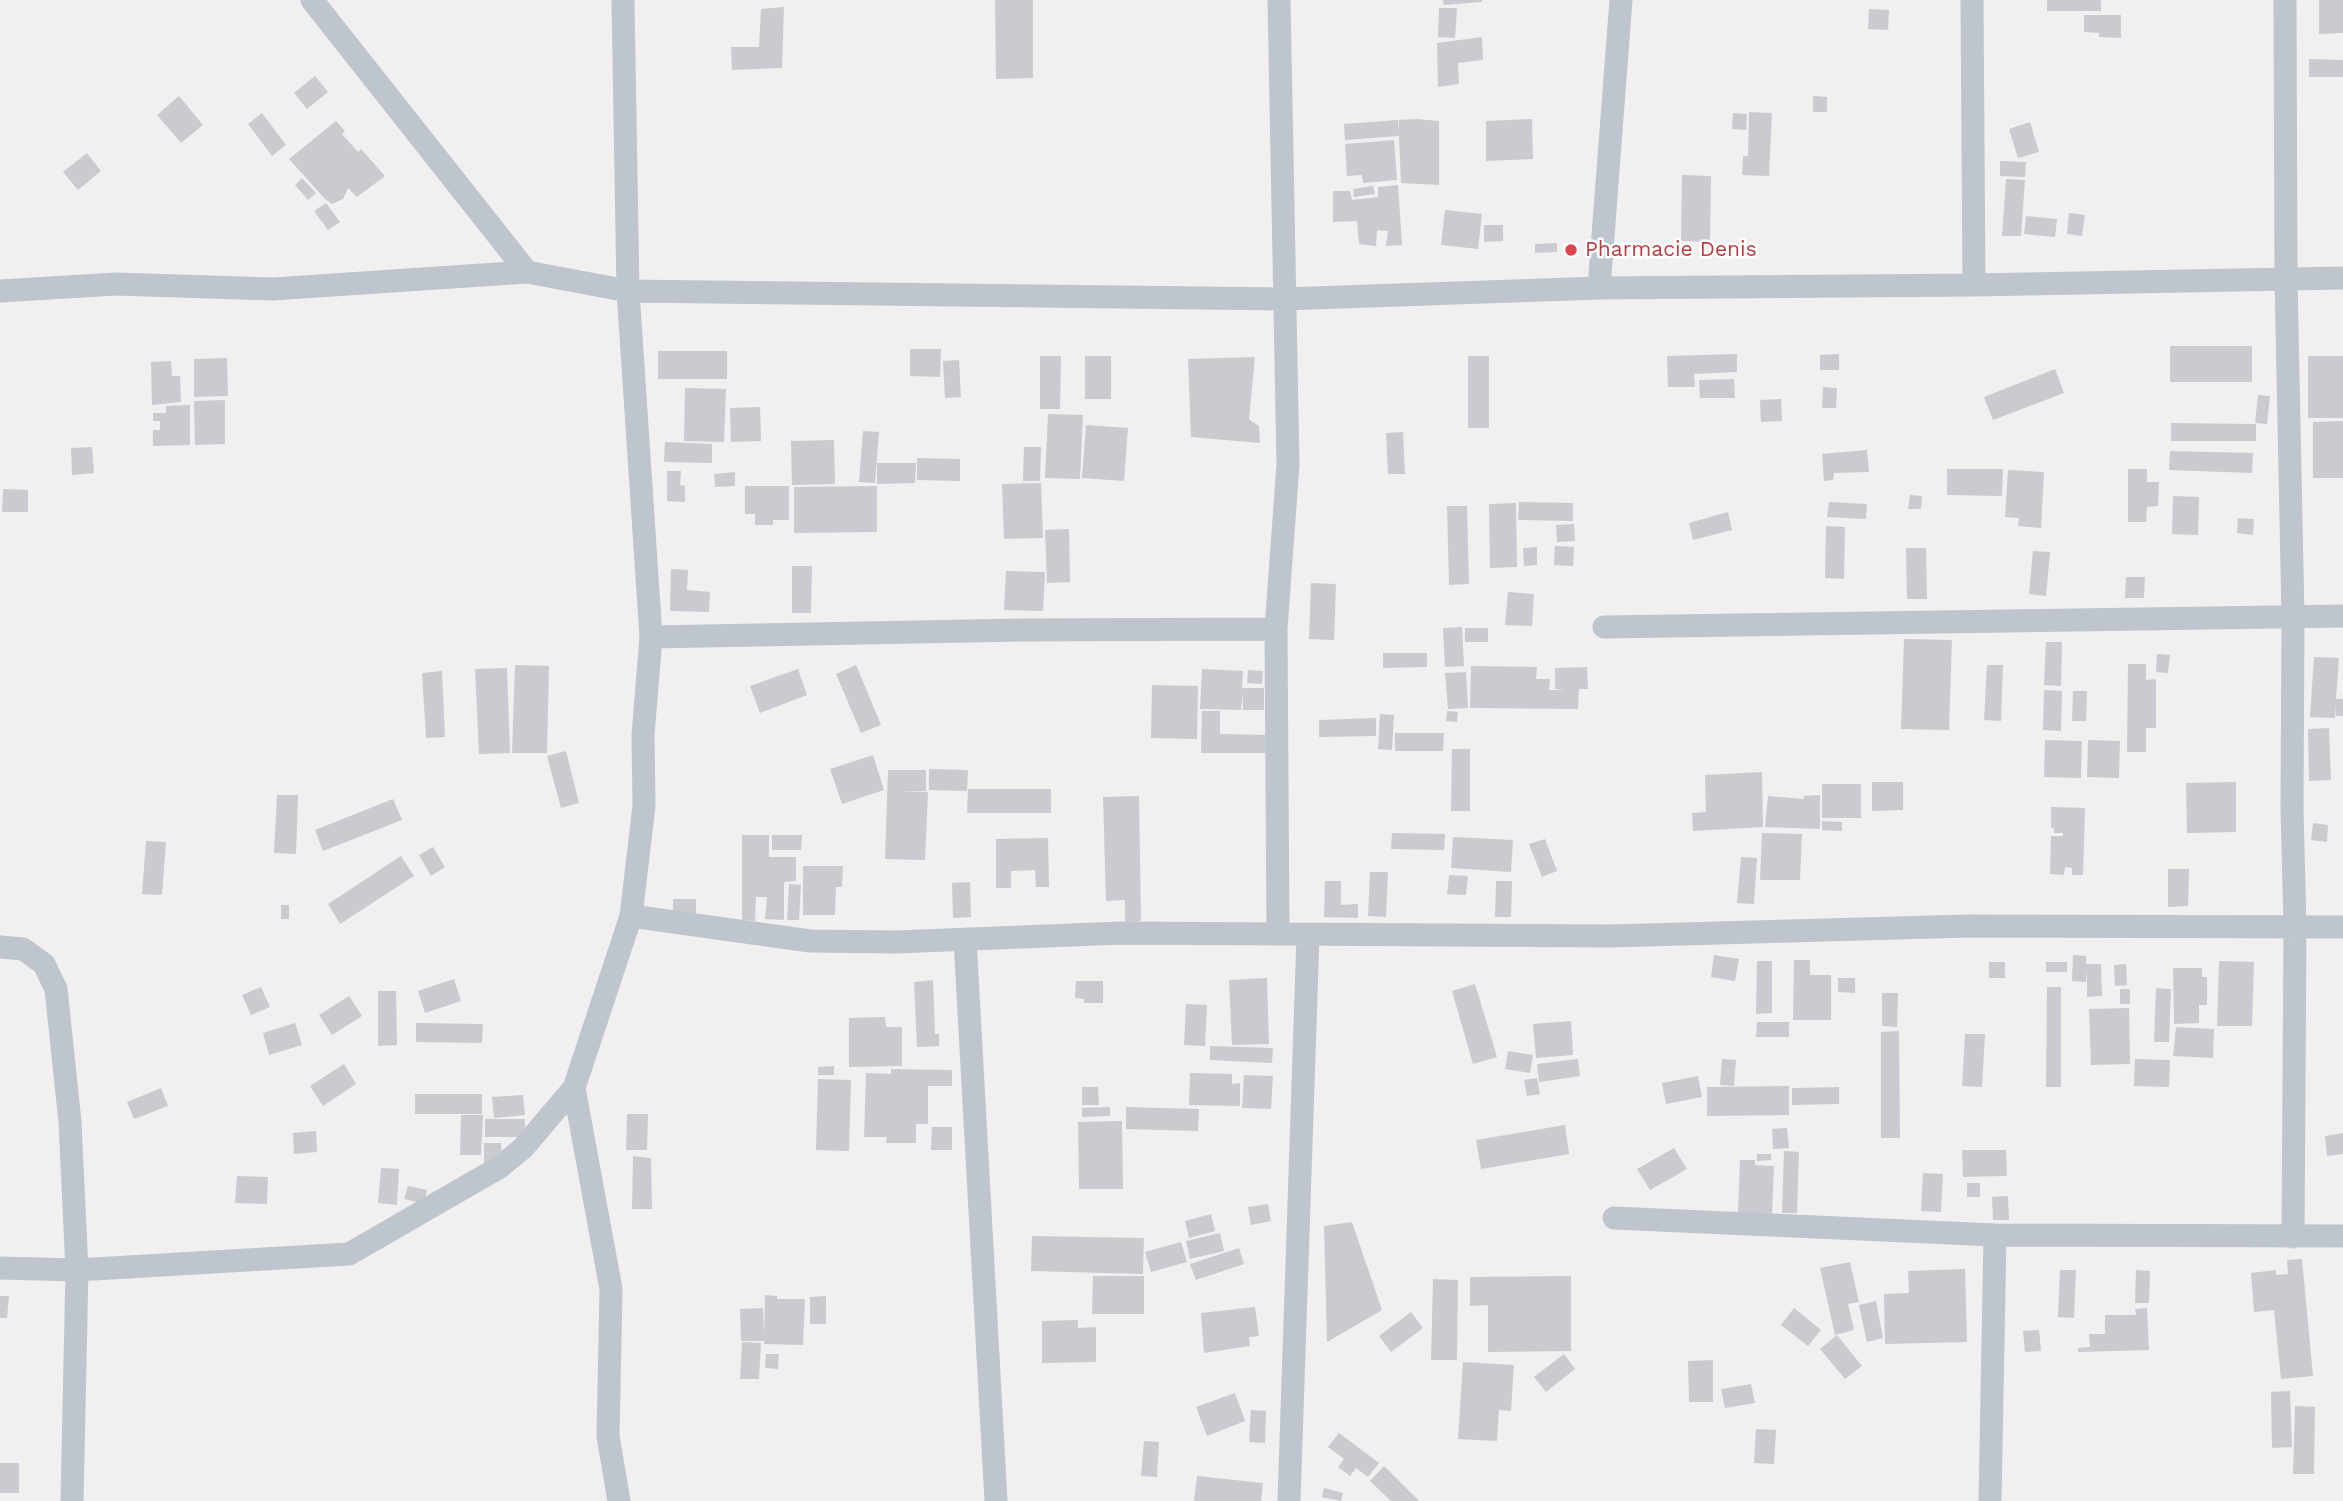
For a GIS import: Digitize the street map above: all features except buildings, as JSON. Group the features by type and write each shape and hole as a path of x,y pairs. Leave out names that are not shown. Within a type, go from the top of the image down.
{"street":[{"path":"312,0 527,272"},
{"path":"0,1268 76,1270 349,1254 500,1167 523,1148 574,1088 631,916 644,806 643,735 652,637 628,290 623,0"},
{"path":"1278,933 1276,629 1288,464 1279,0"},
{"path":"1599,288 1621,0"},
{"path":"1972,0 1973,285"},
{"path":"2285,0 2286,278 2293,617 2293,1237"},
{"path":"0,291 116,284 274,289 527,272 628,290 1284,299 1599,288 2343,278"},
{"path":"1604,627 2343,616"},
{"path":"652,637 1009,630 1276,629"},
{"path":"631,916 810,941 896,942 1122,933 1610,936 1969,926 2343,927"},
{"path":"1289,1501 1308,936"},
{"path":"965,939 996,1501"},
{"path":"0,947 23,949 44,964 56,989 70,1122 76,1270 72,1501"},
{"path":"574,1088 611,1289 608,1436 619,1501"},
{"path":"1614,1218 1995,1235 2343,1236"},
{"path":"1990,1501 1995,1235"}],"place":[{"name":"Pharmacie Denis","path":"1571,250"}]}
